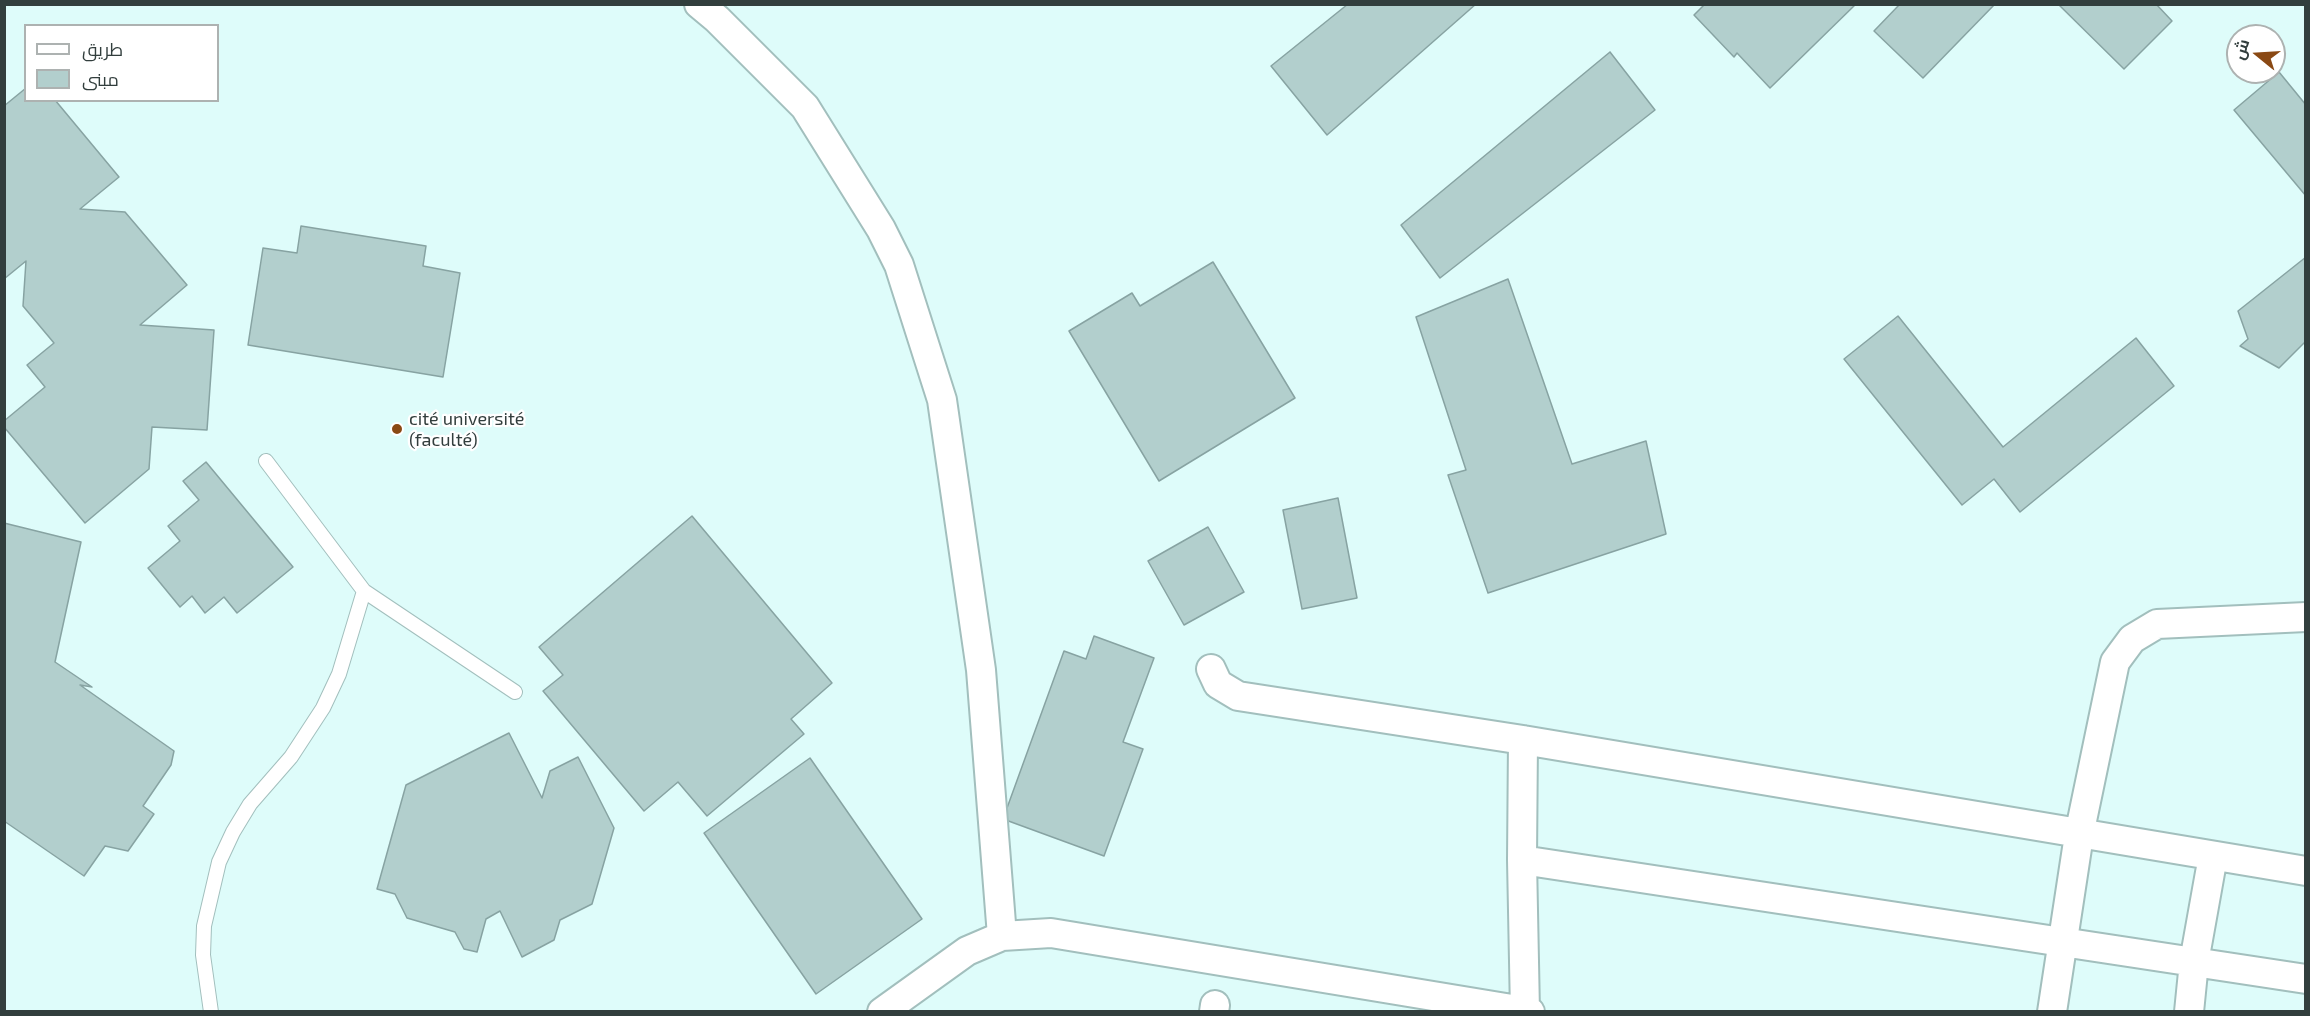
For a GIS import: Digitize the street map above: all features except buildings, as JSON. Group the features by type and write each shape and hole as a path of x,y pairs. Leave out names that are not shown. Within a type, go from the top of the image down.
{"street":[{"path":"699,4 805,107 881,229 899,264 942,400 981,670 1002,936"},
{"path":"2052,1011 2079,835 2115,662 2132,639 2157,624 2306,617"},
{"path":"1211,669 1218,684 1238,696 1523,740 2079,835 2306,871"},
{"path":"884,1011 967,951 1002,936 1051,933 1527,1011 1521,860 1523,740"},
{"path":"2189,1011 2194,962 2213,856"},
{"path":"1521,860 2306,980"}],"lane":[{"path":"266,461 364,591 515,692"},
{"path":"211,1011 203,955 204,926 219,862 250,804 291,757 323,708 339,674 364,591"}],"place":[{"name":"cité université (faculté)","path":"397,429"}]}
